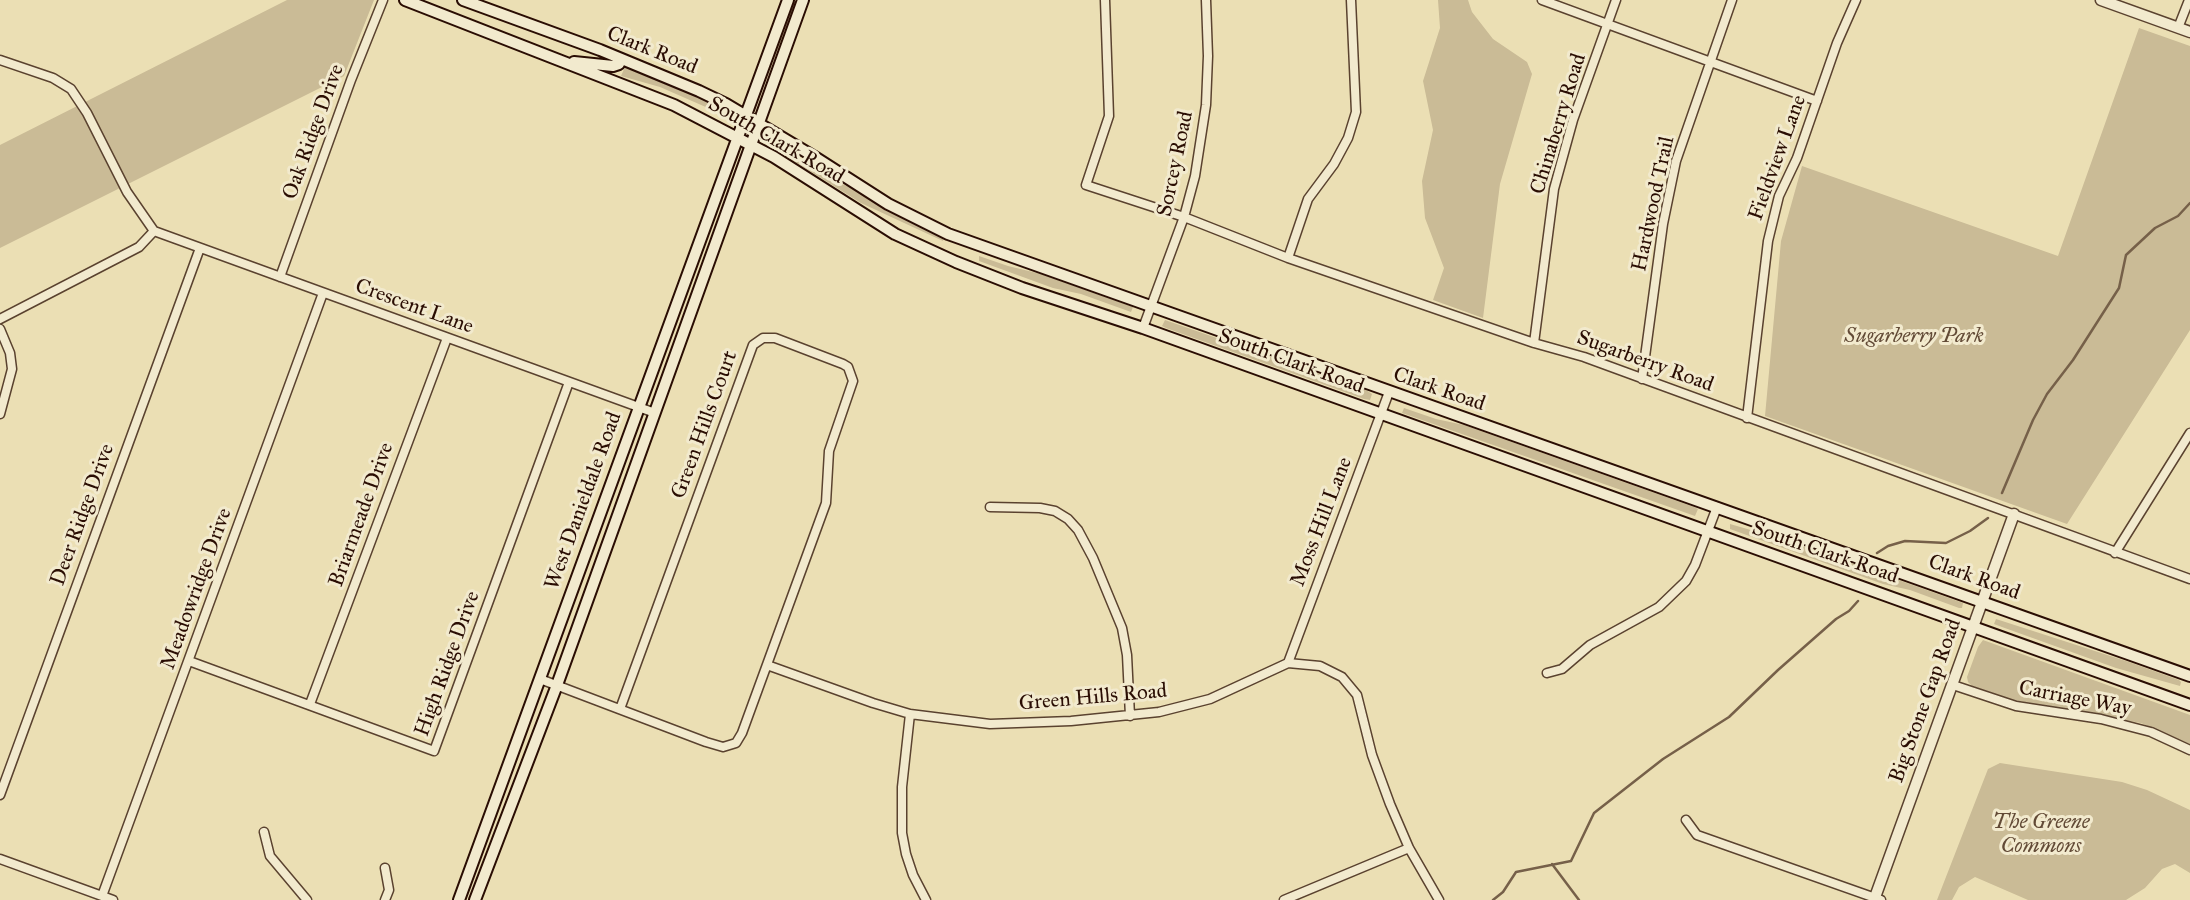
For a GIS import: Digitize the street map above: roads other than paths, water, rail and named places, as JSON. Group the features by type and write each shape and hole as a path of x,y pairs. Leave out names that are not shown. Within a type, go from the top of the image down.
{"main road":[{"name":"South Clark Road","path":"405,0 674,105 738,136 883,227 956,262 1022,288 1143,328 1707,533 2190,704"},
{"name":"Clark Road","path":"463,0 621,58 699,91 746,116 888,204 965,241 2190,676"},
{"name":"West Danieldale Road","path":"459,900 788,0"},
{"name":"West Danieldale Road","path":"475,900 557,685 803,0"},
{"path":"521,44 528,24"},
{"path":"568,62 613,66 619,64 621,58"},
{"path":"956,262 965,241"},
{"path":"689,269 704,273"},
{"path":"659,351 675,356"},
{"path":"508,767 523,773"},
{"path":"472,864 487,869"}],"street":[{"name":"Oak Ridge Drive","path":"280,277 351,80 383,0"},
{"name":"Sugarberry Road","path":"1105,0 1108,116 1086,185 1184,217 1288,258 1534,343 1584,357 2190,579"},
{"name":"Sorcey Road","path":"1143,328 1184,217 1195,176 1206,106 1206,0"},
{"path":"1288,258 1308,199 1334,164 1348,138 1356,112 1350,0"},
{"path":"1542,0 1817,101"},
{"name":"Chinaberry Road","path":"1534,343 1554,189 1573,120 1616,0"},
{"name":"Hardwood Trail","path":"1642,379 1663,224 1676,161 1732,0"},
{"name":"Fieldview Lane","path":"1747,418 1768,241 1779,196 1797,158 1837,43 1856,0"},
{"path":"2101,0 2190,32"},
{"path":"2178,28 2189,0"},
{"path":"0,61 53,78 72,89 127,192 158,233 139,247 0,319"},
{"name":"Crescent Lane","path":"158,233 655,414"},
{"name":"Deer Ridge Drive","path":"0,795 200,248"},
{"name":"Meadowridge Drive","path":"102,896 323,293"},
{"path":"0,329 10,353 12,369 0,414"},
{"name":"Green Hills Court","path":"540,679 557,685 620,709 723,747 736,743 822,515 828,493 829,451 853,381 848,367 768,337 757,341 751,350 620,709"},
{"name":"Briarmeade Drive","path":"310,704 447,338"},
{"name":"High Ridge Drive","path":"189,661 434,751 569,382"},
{"name":"Moss Hill Lane","path":"1288,663 1389,392"},
{"path":"2115,553 2190,433"},
{"path":"990,507 1055,511 1077,528 1094,558 1122,628 1127,655 1130,716"},
{"path":"1547,673 1562,669 1590,645 1659,607 1686,581 1695,565 1717,507"},
{"name":"Big Stone Gap Road","path":"1877,899 2014,514"},
{"path":"1288,663 1332,670 1350,685 1357,695 1377,770 1409,848 1438,900"},
{"name":"Green Hills Road","path":"767,665 873,703 910,713 990,724 1130,716 1194,705 1288,663"},
{"name":"Carriage Way","path":"1953,685 2016,706 2124,724 2151,732 2190,750"},
{"path":"910,713 902,787 902,833 913,875 926,900"},
{"path":"1686,820 1697,835 1877,899"},
{"path":"264,832 270,856 307,900"},
{"path":"1283,900 1409,848"},
{"path":"0,859 113,900"},
{"path":"385,868 388,890 385,900"}],"waterway":[{"path":"2002,493 2047,394 2073,360 2119,288 2126,255 2155,228 2178,216 2190,203"},
{"path":"1877,553 1888,546 1905,541 1946,543 1988,518"},
{"path":"1493,900 1503,892 1516,872 1571,861 1594,813 1663,759 1729,717 1778,670 1858,601"},
{"path":"1552,864 1579,900"}],"park label":[{"name":"Sugarberry Park","path":"1914,337"},
{"name":"The Greene Commons","path":"2041,835"}]}
